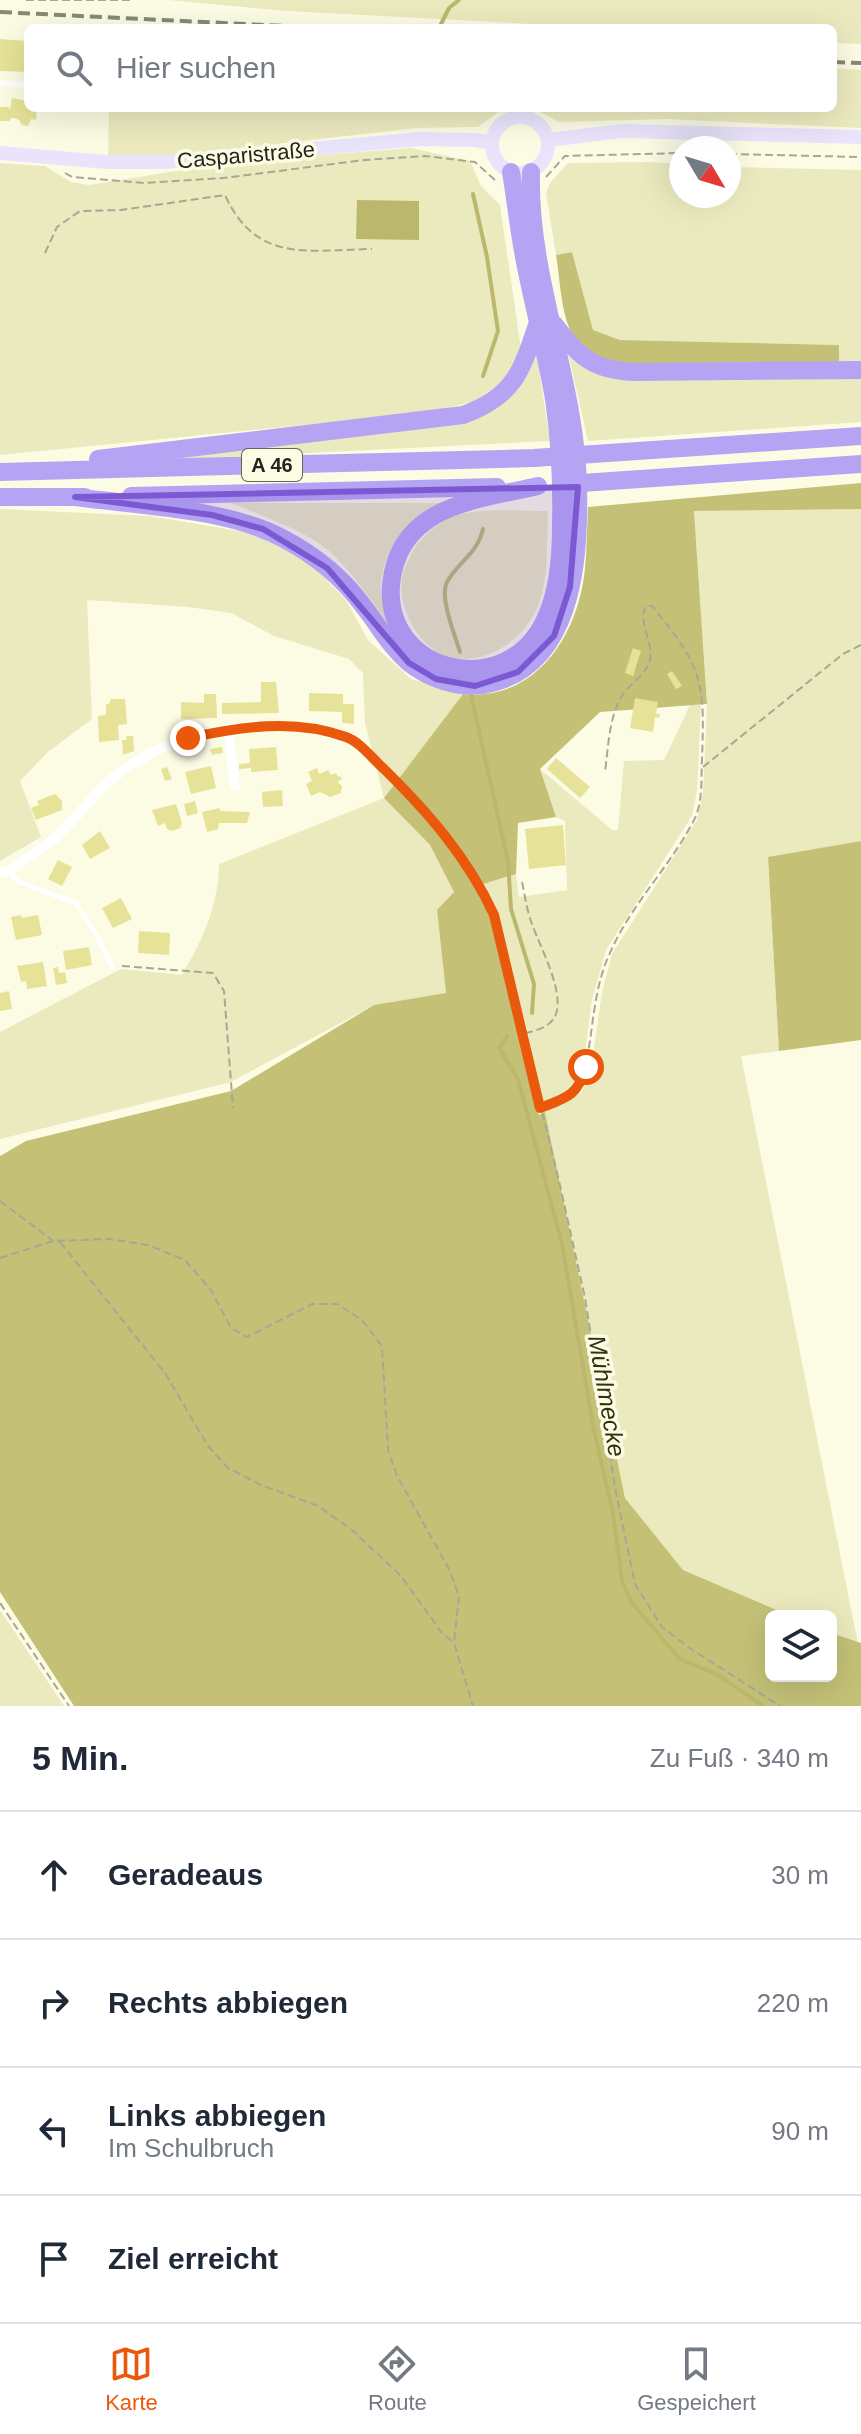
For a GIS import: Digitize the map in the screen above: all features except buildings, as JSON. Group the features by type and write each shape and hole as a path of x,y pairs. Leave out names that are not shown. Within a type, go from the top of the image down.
{"highway":[{"path":"511,172 523,194"},
{"path":"75,497 212,515 263,529 299,548 327,568 365,607 392,646 422,673 463,685 490,684 533,662 554,636 563,618 574,554 578,487 570,408 524,258 523,194 531,172"},
{"path":"544,320 590,363 610,370 861,370"},
{"path":"5,472 463,415 492,402 516,379 544,320"},
{"path":"538,486 451,507 428,519 404,544 395,561 392,576 390,594 393,611 409,641 432,659 467,670 490,667 512,659 533,639 551,604 561,546 561,476 544,320"},
{"name":"A 46","path":"5,472 534,458 861,436"},
{"name":"A 46","path":"0,497 538,486 861,464"}],"main road":[{"path":"523,116 534,120 544,129 549,140 545,160 531,172 511,172 492,153 493,136 501,124 510,118 523,116"},
{"path":"549,140 621,131 861,137"},
{"name":"Casparistraße","path":"0,153 40,158 165,162 421,139 492,143"}],"street":[{"path":"4,872 55,838 110,780 140,761 188,738 228,729 276,725 323,730 350,738"},
{"path":"228,729 235,786"}],"lane":[{"path":"0,83 24,85"},
{"path":"4,872 19,882 76,903 112,966"}],"path":[{"path":"26,0 133,0"},
{"path":"40,158 72,177 144,183 223,178 365,160 425,156 475,162 488,171 506,194 523,194 538,193 544,180 565,156 669,153"},
{"path":"741,154 861,157"},
{"path":"45,253 57,227 80,211 121,210 225,195 243,223 274,246 289,251 372,249"},
{"path":"540,1108 567,1098 579,1087 586,1067 596,997 609,954 629,917 696,818 702,768 704,704 699,677 682,642 652,606 646,606 643,612 651,658 620,698 605,772"},
{"path":"702,768 843,654 861,645"},
{"path":"350,738 427,812 481,889 494,915 585,1298 616,1493 635,1584 662,1627 780,1706"},
{"path":"522,882 557,1004 556,1013 547,1026 524,1034"},
{"path":"112,966 213,973 224,991 233,1108"},
{"path":"0,1201 53,1241"},
{"path":"0,1258 59,1240 108,1239 148,1245 185,1260 211,1290 231,1328 247,1337 312,1304 337,1304 362,1320 382,1346 388,1450 397,1476 450,1571 459,1596 454,1643 473,1706"},
{"path":"59,1240 165,1373 208,1446 228,1468 261,1485 318,1506 352,1530 401,1576 442,1633 454,1643"},
{"path":"0,1603 69,1706"}],"highlighted area":[{"path":"578,487 570,587 554,636 518,672 475,686 436,679 409,663 327,568 263,529 212,515 75,497"}],"green space":[{"path":"168,0 861,0 861,44 837,43 837,24 532,24 287,11"},
{"path":"837,68 861,70 861,128 668,119 559,122 540,112 837,112"},
{"path":"109,112 499,112 478,127 417,128 161,157 108,157"},
{"path":"411,148 470,161 481,186 500,205 521,349 502,382 476,401 427,413 0,455 0,163 45,166 71,182 89,185 232,162"},
{"path":"568,163 669,163 669,208 741,208 741,167 861,170 861,363 839,363 838,345 620,340 593,330 572,252 556,255 546,193 550,183"},
{"path":"536,350 550,441 167,460 488,411"},
{"path":"568,352 585,369 610,378 861,378 861,422 588,441"},
{"path":"232,503 440,503 409,525 388,555 381,585 388,624 353,576 328,550 295,530"},
{"path":"0,509 150,516 251,533 308,561 346,600 368,640 411,679 463,694 384,798 365,723 363,673 349,659 274,636 231,613 87,600 92,719 48,752 20,781 41,837 0,861"},
{"path":"861,509 861,841 768,858 779,1051 741,1056 858,1644 837,1635 837,1610 777,1610 683,1570 625,1498 545,1112 581,1093 590,1075 602,992 612,954 697,820 703,792 707,704 694,511"},
{"path":"548,511 544,585 537,608 524,629 493,653 480,657 454,658 431,648 414,628 401,590 404,569 425,535 454,516 472,512"},
{"path":"690,705 701,705 697,791 692,816 606,950 592,1000 579,1079 570,1090 542,1103 527,1029 492,901 481,885 516,874 519,897 567,890 565,821 556,817 540,769 612,830 618,830 624,761 664,760"},
{"path":"384,798 430,845 455,892 437,910 446,993 374,1005 231,1082 0,1139 0,1032 121,969 182,975 208,922 216,894 219,864"},
{"path":"0,1610 64,1706 0,1706"}],"shaded area":[{"path":"357,200 419,201 419,240 356,239"},
{"path":"572,252 593,330 620,340 839,345 839,363 621,365 601,359 586,351 568,325 556,255"},
{"path":"861,483 861,509 694,511 707,704 600,712 540,769 556,817 518,823 516,874 474,887 491,916 539,1115 545,1112 625,1498 683,1570 777,1610 765,1610 765,1682 837,1682 837,1635 861,1643 861,1706 74,1706 0,1592 0,1156 26,1141 231,1091 374,1005 446,993 437,910 454,892 430,845 384,798 463,694 489,694 512,687 532,675 549,659 574,617 581,593 588,507"},
{"path":"861,841 861,1040 779,1051 768,857"}],"waterway":[{"path":"441,24 449,8 459,0"},
{"name":"Mühlmecke","path":"473,194 487,257 498,331 483,376"},
{"name":"Mühlmecke","path":"460,652 445,589 452,575 477,545 483,529"},
{"name":"Mühlmecke","path":"471,695 508,861 511,909 534,984 532,1013"},
{"name":"Mühlmecke","path":"507,1036 499,1048 518,1079 562,1244 594,1431 613,1513 622,1581 631,1602 680,1659 718,1675 763,1706"}],"railway":[{"path":"0,12 244,24"},
{"path":"837,62 861,63"}],"route":[{"path":"188,738 240,727 276,725 323,730 357,743 427,812 487,899 494,915 540,1108 573,1093 579,1087 586,1067"}]}
